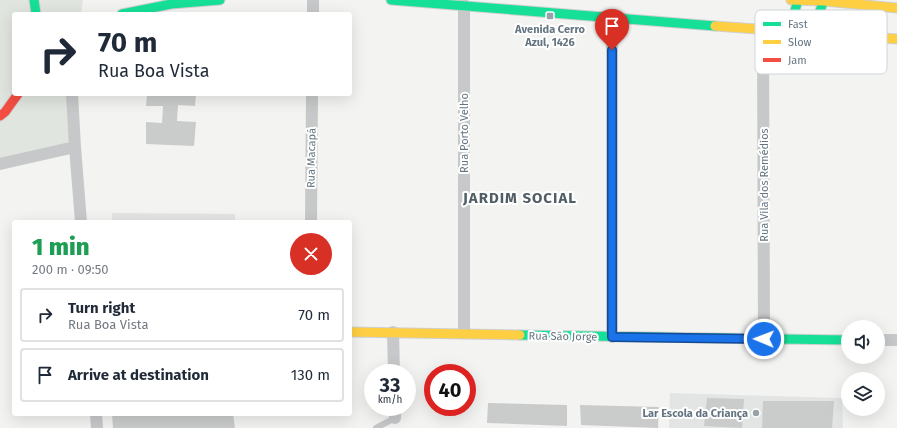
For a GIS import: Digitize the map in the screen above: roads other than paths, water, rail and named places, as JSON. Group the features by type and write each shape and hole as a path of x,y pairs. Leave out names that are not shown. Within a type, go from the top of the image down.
{"main road":[{"path":"34,0 36,12"},
{"path":"132,12 172,4 220,0"},
{"path":"391,0 755,29"},
{"path":"791,0 824,1 897,8"},
{"path":"795,10 798,0"},
{"path":"887,38 897,39"},
{"path":"0,116 10,106 17,96"},
{"name":"Rua São Jorge","path":"352,332 841,340"}],"street":[{"path":"313,0 313,12"},
{"path":"165,12 172,4"},
{"name":"Rua Porto Velho","path":"464,5 464,334"},
{"path":"612,18 612,337"},
{"name":"Rua Vila dos Remédios","path":"764,74 764,339"},
{"path":"72,96 74,147 80,220"},
{"name":"Rua Macapá","path":"311,220 312,96"},
{"path":"0,164 74,147"},
{"path":"393,332 394,364"},
{"path":"885,340 897,340"},
{"path":"96,416 97,428"}],"lane":[{"path":"376,428 390,416"}],"place":[{"name":"Avenida Cerro Azul, 1426","path":"550,16"},
{"name":"Lar Escola da Criança","path":"756,413"}],"district":[{"name":"JARDIM SOCIAL","path":"520,198"}]}
